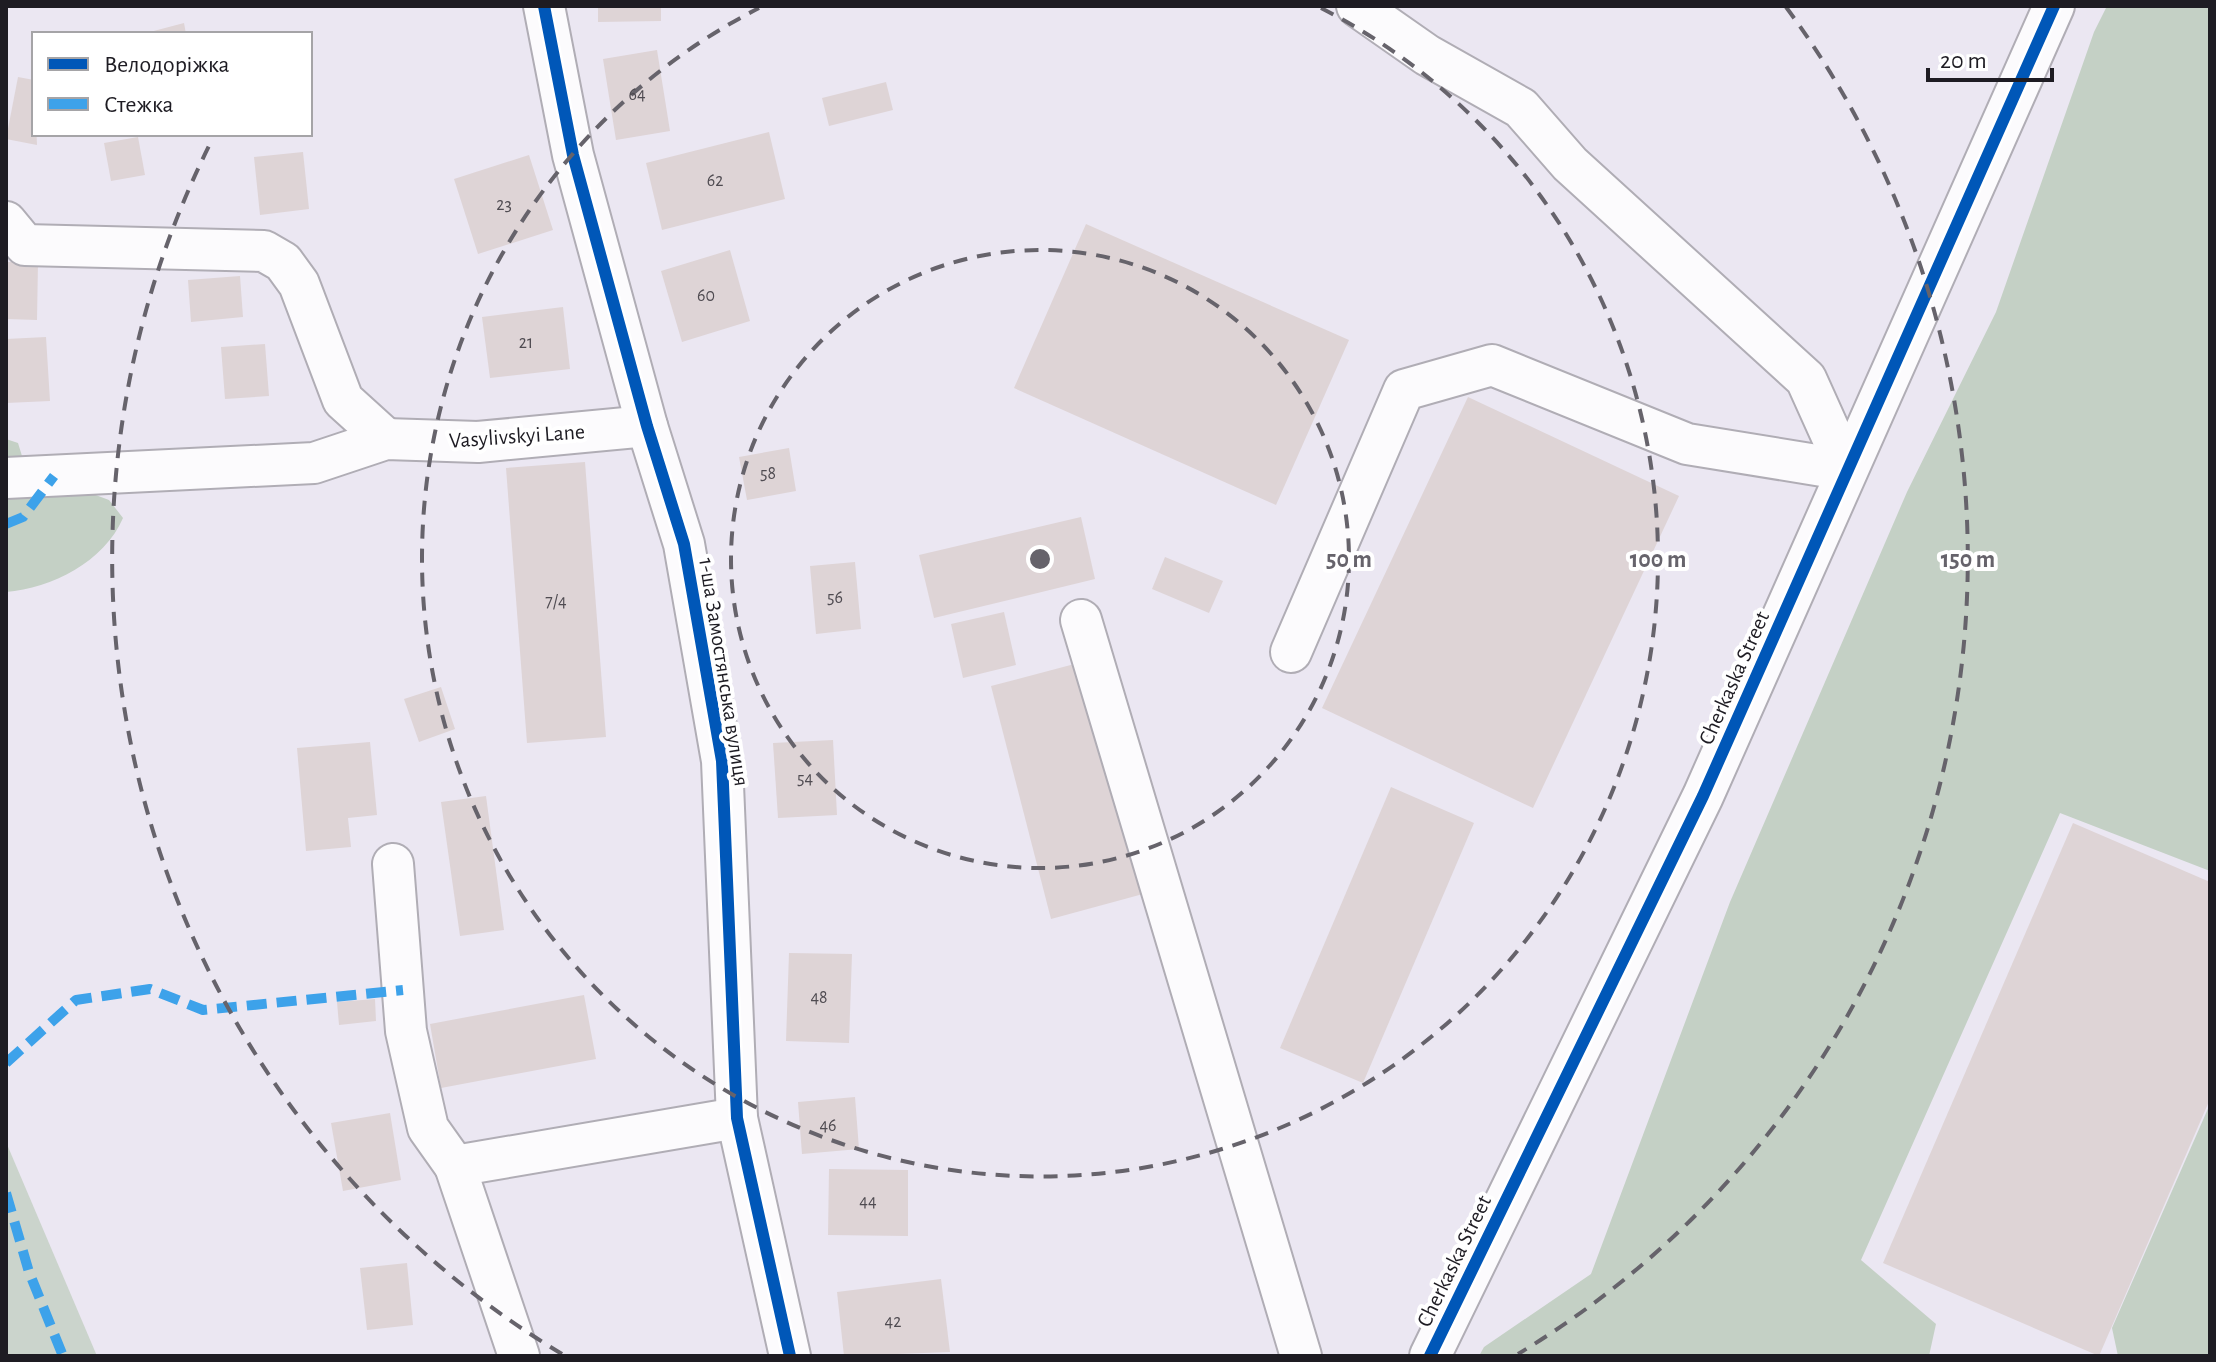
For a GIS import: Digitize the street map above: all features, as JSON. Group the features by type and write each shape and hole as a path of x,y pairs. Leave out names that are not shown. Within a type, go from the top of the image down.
{"street":[{"name":"1-ша Замостянська вулиця","path":"544,6 573,155 647,426 684,544 722,761 737,1118 790,1356"},
{"path":"1357,6 1427,55 1521,108 1570,164 1806,379 1847,470"},
{"name":"Cherkaska Street","path":"1430,1356 1703,796 2054,6"},
{"path":"6,222 25,245 264,251 283,262 299,284 343,400 386,439 314,463 6,478"},
{"path":"1291,652 1404,390 1492,365 1687,444 1847,470"},
{"name":"Vasylivskyi Lane","path":"386,439 478,442 647,426"},
{"path":"1081,620 1301,1356"},
{"path":"393,864 406,1031 428,1128 455,1166 519,1356"},
{"path":"455,1166 737,1118"}],"shaded area":[{"path":"2107,6 2210,6 2210,871 2060,813 1861,1260 1936,1324 1929,1356 1479,1356 1484,1347 1591,1274 1730,902 1907,492 1996,312 2094,32"},
{"path":"6,439 18,443 26,469 109,500 123,518 103,548 75,570 41,585 6,592"},
{"path":"2210,1104 2210,1356 2118,1356 2112,1328"},
{"path":"6,1142 97,1356 6,1356"}],"building":[{"path":"598,6 661,6 661,21 598,22"},
{"path":"184,23 186,32 150,32"},
{"path":"657,50 670,131 616,140 603,59"},
{"path":"18,77 32,80 32,136 37,136 37,145 6,139"},
{"path":"886,82 893,110 829,126 822,98"},
{"path":"769,132 785,199 662,230 646,163"},
{"path":"138,137 145,175 111,181 104,143"},
{"path":"303,152 309,209 260,215 254,157"},
{"path":"529,155 553,230 478,254 454,179"},
{"path":"1086,224 1349,340 1276,505 1014,388"},
{"path":"730,250 750,321 682,342 661,271"},
{"path":"6,262 38,262 37,320 6,319"},
{"path":"240,276 243,317 191,322 188,280"},
{"path":"563,307 570,369 490,378 482,317"},
{"path":"46,337 50,401 6,403 6,339"},
{"path":"265,344 269,396 225,399 221,347"},
{"path":"1468,397 1679,496 1533,808 1322,708"},
{"path":"789,448 796,491 747,500 739,457"},
{"path":"585,462 606,737 527,743 506,468"},
{"path":"1081,517 1095,579 934,618 919,555"},
{"path":"1165,557 1223,581 1209,613 1152,589"},
{"path":"855,562 861,629 816,634 810,566"},
{"path":"1004,612 1016,665 963,678 951,624"},
{"path":"1082,662 1143,894 1051,919 991,686"},
{"path":"441,687 455,729 419,742 404,699"},
{"path":"833,740 837,815 778,818 773,743"},
{"path":"370,742 377,815 348,818 351,847 306,851 297,748"},
{"path":"1391,787 1474,823 1363,1083 1280,1048"},
{"path":"486,796 504,930 460,936 441,802"},
{"path":"2073,823 2210,882 2210,1099 2099,1356 1883,1263"},
{"path":"789,953 852,954 849,1043 786,1041"},
{"path":"584,995 596,1059 441,1088 430,1024"},
{"path":"375,999 376,1021 339,1025 337,1002"},
{"path":"855,1097 859,1149 802,1154 798,1102"},
{"path":"390,1113 401,1180 343,1191 331,1123"},
{"path":"829,1169 908,1170 908,1236 828,1235"},
{"path":"407,1263 413,1325 367,1330 360,1268"},
{"path":"941,1279 950,1352 844,1356 837,1292"}],"marked path":[{"path":"6,524 23,517 54,476"},
{"path":"6,1063 76,1000 150,989 203,1010 403,990"},
{"path":"6,1193 29,1272 63,1356"}],"cycle path":[{"path":"544,6 573,155 647,426 684,544 722,761 737,1118 790,1356"},
{"path":"1430,1356 1703,796 2054,6"}]}
